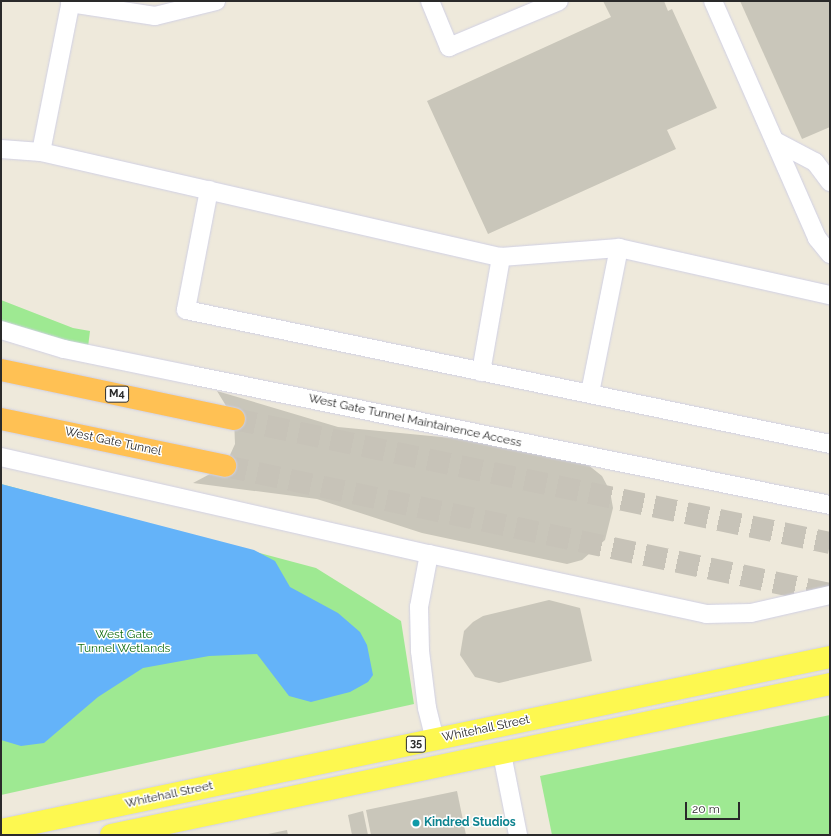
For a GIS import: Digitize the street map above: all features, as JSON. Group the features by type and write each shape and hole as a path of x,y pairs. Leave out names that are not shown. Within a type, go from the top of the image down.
{"highway":[{"name":"M4","path":"1,370 234,419"},
{"name":"West Gate Tunnel","path":"1,419 225,466"}],"main road":[{"name":"Whitehall Street","path":"1,830 830,657"},
{"name":"35","path":"122,833 830,684"},
{"path":"496,727 502,754"},
{"path":"122,833 126,804"}],"street":[{"path":"41,152 70,2 155,16 216,1"},
{"path":"430,1 449,47 559,1"},
{"path":"713,1 776,141 817,238 830,254"},
{"path":"776,141 815,162 830,182"},
{"path":"1,149 41,152 501,257 619,248 830,295"},
{"path":"209,190 186,310 830,444"},
{"path":"590,394 619,248"},
{"path":"481,372 501,257"},
{"name":"West Gate Tunnel Maintainence Access","path":"1,330 72,350 830,505"},
{"path":"1,457 429,554 706,614 751,613 830,595"},
{"path":"429,554 419,607 420,651 427,708 435,740"},
{"path":"502,754 518,835"}],"green space":[{"path":"1,300 73,328 90,331 88,347 1,324"},
{"name":"West Gate Tunnel Wetlands","path":"1,484 316,568 401,621 414,704 1,795"},
{"path":"830,715 830,835 552,835 540,776"}],"water":[{"name":"West Gate Tunnel Wetlands","path":"1,484 254,550 275,561 290,587 338,613 360,632 367,645 373,675 368,682 350,692 311,702 289,696 257,654 209,656 143,668 98,697 44,743 21,746 1,740"}],"building":[{"path":"603,1 664,1 668,11 672,9 717,108 667,130 676,149 488,234 427,101 611,17"},
{"path":"740,1 830,1 830,127 802,139"},
{"path":"217,391 338,427 462,439 587,464 602,476 610,491 613,508 605,540 582,560 567,564 422,533 317,499 193,483 225,466 235,444 234,419"},
{"path":"549,600 580,608 592,661 499,683 475,677 460,655 464,631 473,622 483,616"},
{"name":"Kindred Studios","path":"457,791 466,835 371,835 366,810"},
{"path":"363,811 368,835 352,835 348,815"},
{"path":"287,830 288,835 268,835 268,834"}],"tunnel":[{"path":"234,419 830,543"},
{"path":"225,466 830,594"}],"place":[{"name":"Kindred Studios","path":"416,823"}]}
